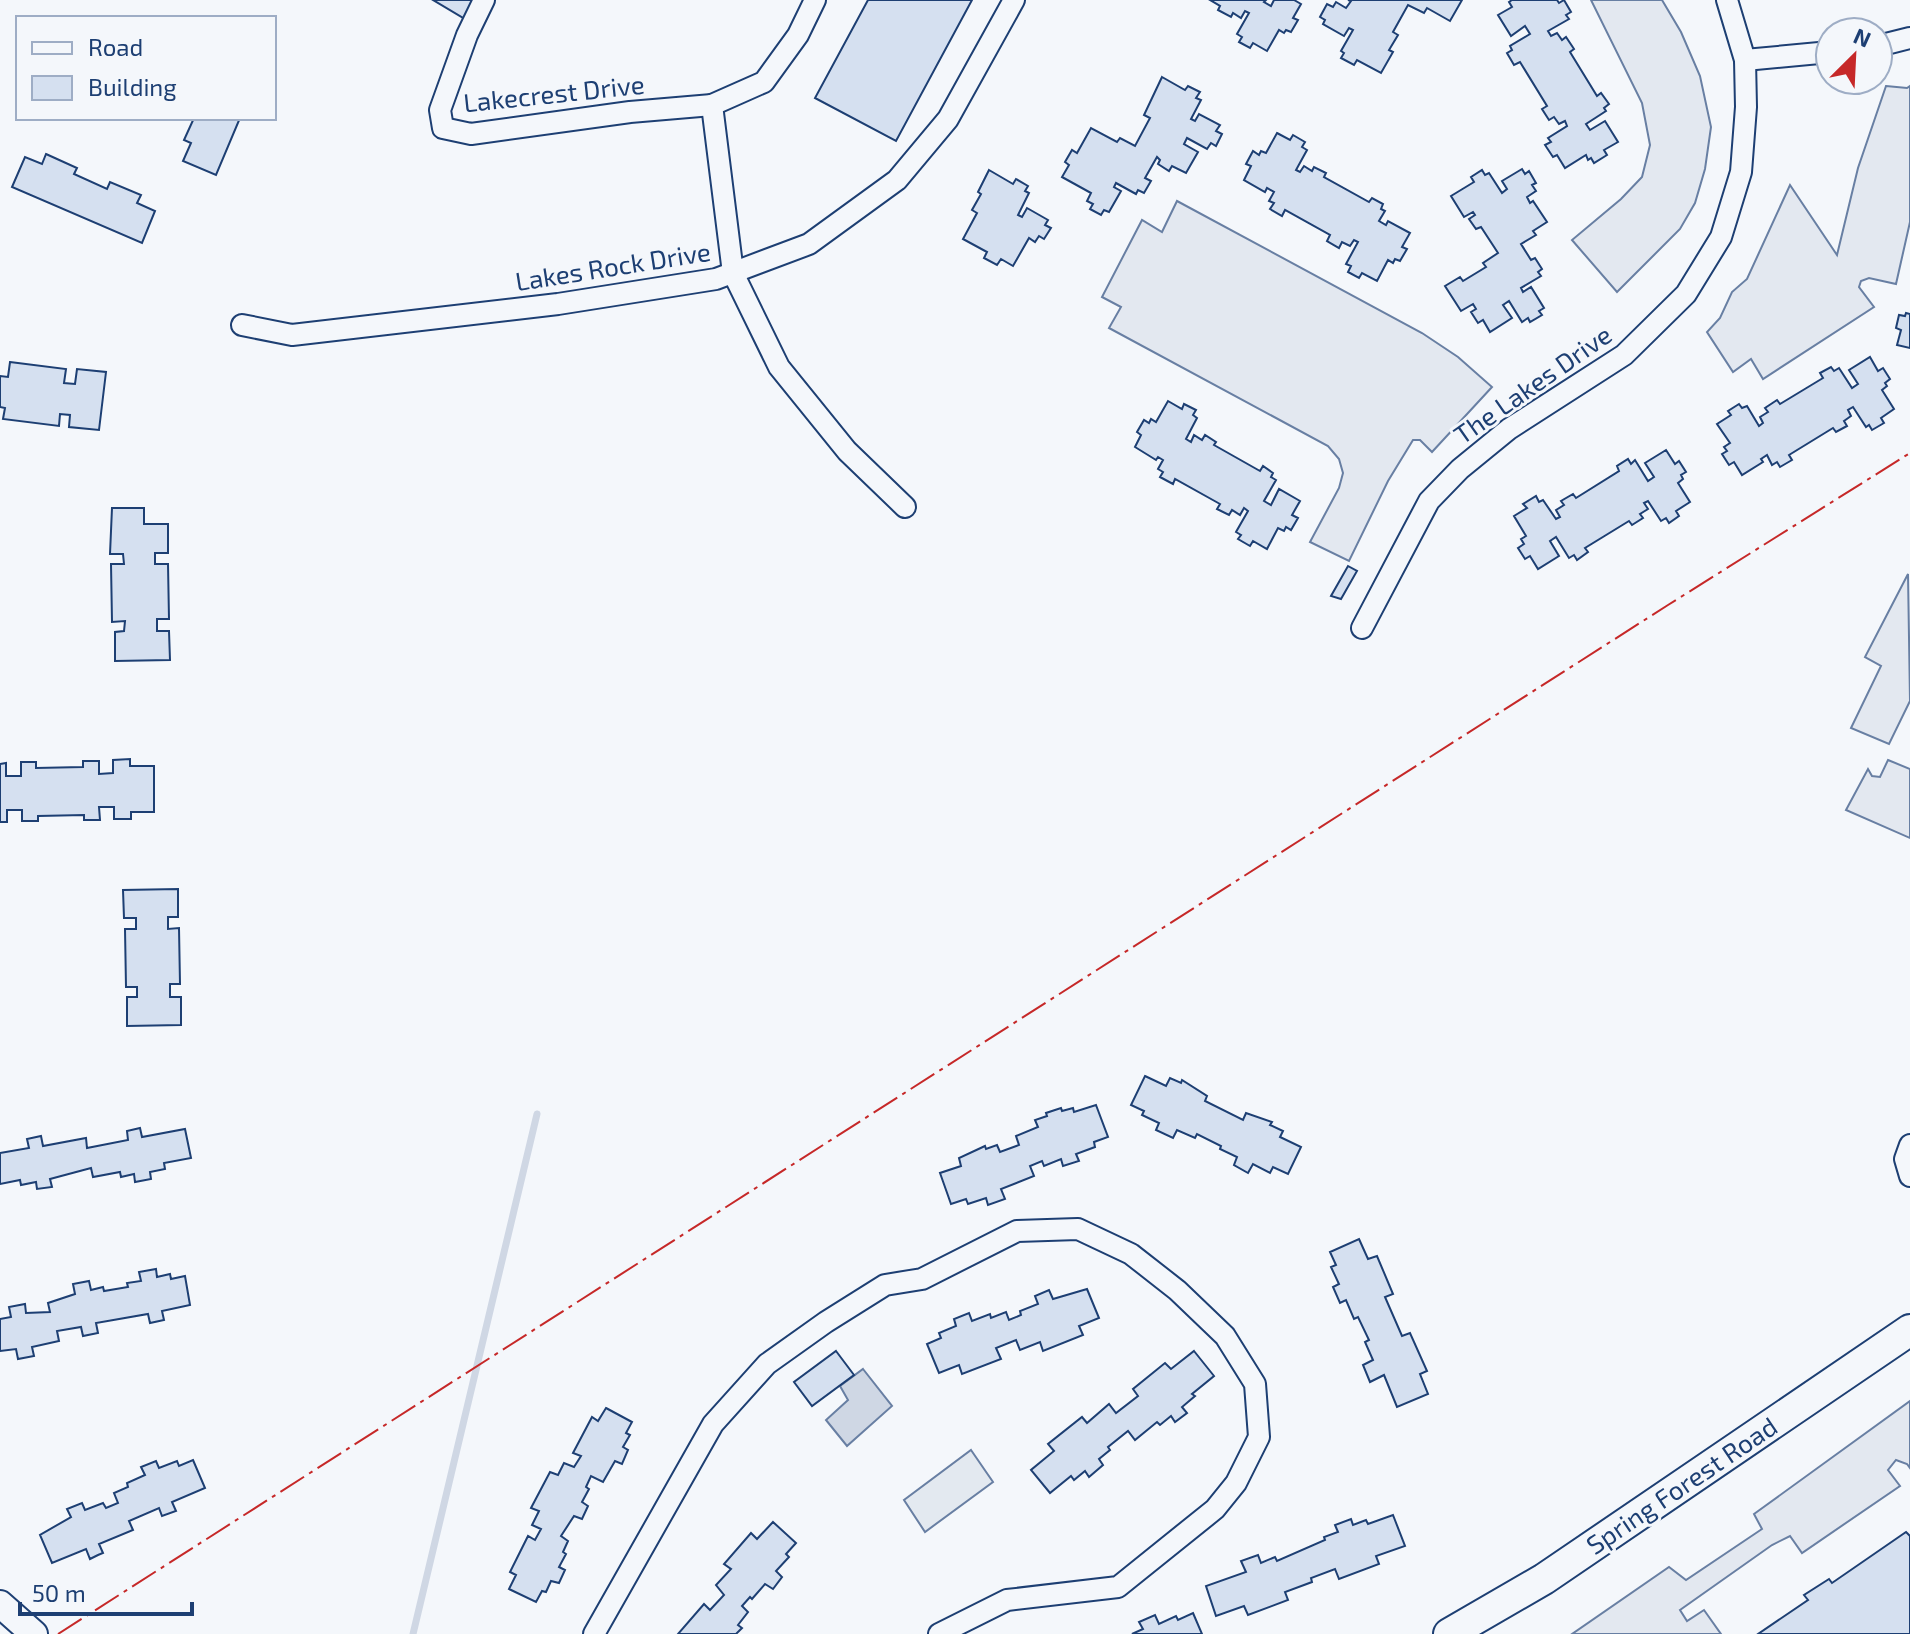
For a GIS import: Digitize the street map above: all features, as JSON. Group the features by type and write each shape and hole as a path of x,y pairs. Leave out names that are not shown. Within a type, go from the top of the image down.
{"main road":[{"name":"Spring Forest Road","path":"1449,1634 1544,1579 1910,1330"}],"street":[{"name":"Lakecrest Drive","path":"484,0 467,35 440,110 443,128 471,134 630,112 712,105 764,82 798,35 815,0"},
{"name":"Lakes Rock Drive","path":"242,325 292,335 558,304 716,279 809,244 897,180 948,119 1014,0"},
{"name":"The Lakes Drive","path":"1362,628 1429,501 1460,469 1509,429 1624,355 1686,294 1721,237 1741,172 1746,107 1745,60 1727,0"},
{"path":"1745,60 1814,54"},
{"path":"712,105 733,273 779,367 847,451 905,507"},
{"path":"1910,1145 1905,1159 1910,1176"},
{"path":"594,1634 713,1424 767,1364 885,1285 922,1279 1017,1231 1078,1229 1131,1254 1177,1290 1225,1336 1255,1384 1259,1437 1236,1483 1215,1509 1118,1587 1007,1600 939,1634"},
{"path":"0,1604 34,1634"}],"shaded area":[{"path":"1591,0 1662,0 1681,32 1700,76 1711,127 1705,169 1695,203 1680,229 1617,292 1572,240 1642,177 1650,145 1642,103"},
{"path":"1910,86 1910,222 1896,284 1869,278 1861,281 1859,287 1874,307 1763,379 1751,359 1733,372 1707,332 1720,318 1732,292 1747,279 1790,185 1837,255 1858,168 1883,96 1894,96 1894,87"},
{"path":"1177,201 1422,333 1458,357 1492,387 1432,452 1420,440 1413,440 1388,481 1349,561 1310,542 1339,488 1343,473 1339,459 1328,446 1109,328 1121,307 1102,297 1142,220 1162,232"},
{"path":"1908,574 1910,701 1889,744 1851,728 1881,666 1865,657"},
{"path":"1888,760 1910,769 1910,838 1846,810 1868,769 1872,776 1880,777"},
{"path":"863,1369 892,1406 847,1446 826,1420 848,1400 840,1386"},
{"path":"1910,1401 1910,1468 1896,1460 1888,1470 1900,1486 1802,1553 1790,1536 1772,1545 1680,1610 1687,1621 1704,1610 1721,1634 1572,1634 1669,1567 1686,1580 1762,1529 1754,1514"},
{"path":"971,1450 993,1482 925,1532 904,1500"}],"building":[{"path":"433,0 474,0 465,19"},
{"path":"868,0 972,0 896,141 815,98"},
{"path":"1210,0 1266,0 1264,2 1271,6 1274,0 1294,0 1301,4 1293,18 1298,20 1291,32 1279,30 1267,51 1253,43 1250,48 1239,42 1242,37 1237,34 1249,13 1245,11 1241,18 1233,13 1231,17 1218,10 1220,6"},
{"path":"1348,0 1462,0 1450,21 1427,8 1424,13 1408,5 1393,32 1398,35 1381,73 1357,60 1354,65 1341,58 1344,53 1341,51 1353,30 1349,28 1344,36 1323,24 1325,20 1320,17 1327,4 1333,7 1336,2 1346,8 1351,1"},
{"path":"1557,0 1559,3 1564,0 1571,12 1566,15 1569,19 1548,31 1551,36 1557,33 1562,40 1566,37 1574,49 1570,52 1597,96 1601,93 1609,104 1604,108 1606,111 1586,124 1590,130 1605,121 1618,142 1604,150 1607,155 1594,163 1586,155 1565,168 1557,155 1553,157 1545,145 1551,142 1548,138 1567,126 1565,121 1559,124 1554,117 1549,120 1542,109 1547,106 1520,62 1514,65 1507,53 1512,50 1510,46 1530,34 1525,26 1511,36 1498,15 1512,7 1509,2"},
{"path":"1162,77 1185,90 1188,86 1200,92 1196,98 1201,100 1191,119 1195,121 1199,114 1220,125 1216,131 1222,134 1216,146 1211,143 1207,149 1187,138 1184,144 1198,152 1186,173 1172,166 1169,171 1158,164 1160,160 1157,157 1145,178 1151,181 1144,193 1138,190 1136,194 1116,183 1114,187 1121,191 1109,212 1104,210 1101,215 1090,209 1093,204 1087,201 1091,193 1062,177 1069,165 1065,162 1072,150 1077,153 1091,128 1117,142 1120,138 1135,146 1150,118 1144,115"},
{"path":"193,120 239,120 216,175 183,161 191,143 184,140"},
{"path":"1277,133 1290,140 1293,135 1305,142 1302,147 1307,150 1296,170 1300,172 1304,166 1312,171 1314,167 1326,173 1324,177 1369,202 1372,198 1383,204 1381,209 1385,211 1379,221 1386,225 1388,221 1410,233 1402,247 1407,249 1400,261 1395,259 1393,263 1388,260 1377,281 1362,273 1359,278 1348,272 1351,266 1346,264 1358,242 1354,240 1350,246 1342,242 1339,248 1327,241 1330,235 1285,210 1282,216 1270,209 1274,203 1269,201 1274,192 1267,188 1265,192 1244,180 1251,166 1246,164 1253,151 1259,155 1261,151 1266,153"},
{"path":"46,154 77,168 74,174 107,189 110,182 141,195 137,203 155,211 142,243 12,187 25,157 42,164"},
{"path":"1522,169 1525,174 1529,171 1536,183 1532,185 1536,191 1527,197 1547,222 1533,231 1536,235 1521,244 1531,260 1535,258 1542,269 1538,272 1541,276 1521,288 1523,292 1531,287 1544,308 1539,311 1542,315 1530,322 1528,318 1522,322 1509,301 1503,305 1512,318 1490,332 1483,320 1478,323 1471,312 1476,309 1473,304 1461,311 1445,286 1460,277 1463,281 1486,267 1483,263 1498,253 1481,227 1476,229 1469,219 1475,215 1473,212 1464,217 1451,196 1474,182 1471,177 1482,170 1485,175 1489,173 1502,193 1507,189 1502,181"},
{"path":"989,170 1013,184 1016,179 1028,186 1025,191 1029,193 1018,215 1022,217 1027,208 1048,220 1045,225 1051,228 1044,239 1039,236 1035,242 1029,238 1013,266 1001,259 997,265 984,258 987,252 963,239 977,213 972,210"},
{"path":"1906,313 1910,314 1910,348 1897,345 1901,330 1896,328 1899,315 1905,316"},
{"path":"1870,357 1878,371 1883,368 1890,379 1882,390 1894,409 1881,418 1884,423 1872,430 1869,425 1866,427 1853,407 1848,410 1851,416 1844,421 1847,426 1836,432 1833,428 1789,455 1792,460 1780,467 1777,462 1772,465 1767,455 1761,459 1763,462 1742,475 1734,462 1729,465 1722,454 1727,451 1724,447 1730,443 1717,424 1731,415 1728,411 1739,404 1742,408 1747,406 1759,426 1763,423 1760,417 1768,412 1765,408 1777,400 1780,404 1823,378 1820,373 1831,367 1834,371 1839,368 1852,388 1858,384 1849,370"},
{"path":"10,362 66,369 64,383 75,384 77,369 106,372 99,430 69,427 70,415 60,414 59,426 3,419 5,408 0,407 0,376 8,377"},
{"path":"1168,401 1182,409 1184,404 1196,410 1193,415 1197,418 1186,439 1191,442 1194,435 1202,440 1205,435 1216,442 1214,445 1260,471 1263,466 1273,473 1271,477 1276,480 1264,501 1271,505 1279,489 1300,501 1292,515 1298,518 1291,530 1278,528 1267,549 1253,541 1250,546 1238,539 1241,535 1236,532 1248,511 1244,508 1240,515 1232,510 1229,515 1217,509 1220,504 1175,479 1173,484 1160,477 1163,472 1158,469 1163,460 1158,457 1156,460 1135,447 1141,435 1137,432 1144,420 1156,422"},
{"path":"1666,450 1675,464 1679,461 1686,472 1678,483 1690,502 1676,511 1679,516 1669,523 1666,518 1661,521 1648,501 1644,503 1648,509 1640,514 1643,518 1632,525 1629,521 1585,548 1588,552 1577,560 1574,555 1569,558 1556,537 1550,541 1559,556 1538,569 1530,556 1525,559 1518,548 1524,544 1521,539 1526,536 1514,516 1527,508 1523,504 1536,496 1539,502 1543,500 1556,519 1560,517 1556,510 1564,505 1561,501 1573,494 1576,498 1619,471 1617,466 1628,459 1631,464 1635,460 1648,481 1654,477 1645,463"},
{"path":"112,508 144,508 144,524 168,524 168,553 155,553 155,564 168,564 169,619 157,619 157,631 169,631 170,660 115,661 115,632 124,631 125,621 112,622 111,564 124,564 123,554 110,554"},
{"path":"1348,566 1357,571 1341,599 1331,596"},
{"path":"130,759 130,766 154,766 154,812 131,812 131,819 114,819 114,807 99,807 100,820 84,820 84,815 38,816 38,821 22,821 22,810 7,810 7,822 0,822 0,764 6,763 6,776 21,776 21,762 36,762 36,768 83,767 83,761 99,761 99,774 113,773 113,760"},
{"path":"178,889 178,917 168,917 168,929 179,928 180,984 170,984 170,997 181,997 181,1025 127,1026 127,997 137,997 137,987 126,987 125,929 136,929 136,918 124,918 123,890"},
{"path":"1145,1076 1166,1086 1170,1078 1181,1083 1182,1080 1207,1096 1205,1101 1243,1120 1246,1113 1272,1122 1270,1125 1283,1131 1280,1137 1301,1147 1288,1174 1273,1167 1270,1173 1253,1164 1248,1173 1234,1165 1237,1157 1197,1134 1195,1138 1177,1130 1173,1138 1156,1130 1159,1123 1142,1115 1144,1111 1131,1105"},
{"path":"1096,1105 1108,1137 1094,1142 1095,1147 1076,1154 1079,1161 1063,1166 1061,1159 1044,1166 1042,1161 1030,1166 1034,1176 1001,1189 1005,1199 988,1205 986,1198 968,1204 966,1199 951,1204 940,1173 961,1166 959,1158 985,1146 986,1149 997,1145 1000,1152 1019,1145 1016,1136 1038,1127 1035,1120 1047,1116 1046,1113 1061,1108 1062,1111 1073,1108 1074,1112"},
{"path":"140,1128 142,1137 185,1129 191,1158 164,1163 165,1169 150,1172 151,1179 135,1182 134,1174 121,1177 120,1172 93,1177 91,1168 50,1179 52,1187 37,1189 36,1182 21,1185 20,1180 0,1184 0,1153 29,1148 27,1139 41,1136 43,1146 86,1138 87,1148 128,1140 127,1131"},
{"path":"1359,1239 1368,1259 1377,1256 1393,1294 1385,1297 1402,1336 1410,1333 1427,1371 1420,1374 1428,1394 1397,1407 1384,1375 1370,1382 1363,1365 1373,1360 1365,1342 1369,1340 1358,1317 1354,1319 1346,1300 1340,1303 1333,1287 1339,1284 1331,1267 1336,1265 1330,1252"},
{"path":"156,1269 157,1277 170,1274 171,1279 185,1276 190,1305 162,1311 164,1320 150,1323 148,1314 96,1323 98,1333 83,1336 81,1327 57,1331 59,1341 32,1347 34,1356 18,1359 16,1349 0,1351 0,1319 11,1317 9,1307 25,1304 26,1313 50,1312 48,1303 75,1294 73,1284 89,1281 91,1290 103,1287 104,1291 128,1287 127,1283 141,1281 139,1272"},
{"path":"1087,1289 1099,1318 1079,1326 1083,1335 1043,1351 1040,1342 1020,1350 1016,1340 996,1348 1001,1359 962,1374 959,1365 939,1373 927,1344 941,1338 939,1333 956,1326 954,1319 969,1313 972,1321 1006,1312 1009,1320 1021,1315 1020,1311 1038,1304 1035,1296 1049,1290 1053,1299"},
{"path":"836,1351 854,1375 812,1406 794,1382"},
{"path":"1194,1351 1214,1376 1182,1407 1187,1413 1175,1422 1171,1416 1160,1425 1157,1422 1135,1440 1128,1431 1108,1447 1110,1450 1099,1459 1103,1465 1089,1477 1085,1471 1074,1480 1071,1476 1050,1493 1031,1470 1054,1451 1048,1444 1082,1417 1087,1423 1109,1404 1116,1413 1138,1396 1133,1389 1165,1363 1171,1369"},
{"path":"606,1408 632,1422 626,1433 630,1435 623,1447 628,1450 622,1464 615,1461 603,1482 591,1476 582,1502 588,1506 582,1519 574,1516 561,1536 568,1541 559,1567 565,1570 559,1583 551,1581 536,1602 509,1589 516,1575 510,1572 528,1536 535,1540 541,1529 532,1525 539,1511 531,1508 550,1472 558,1475 564,1463 574,1467 581,1456 573,1453 592,1417 598,1421"},
{"path":"193,1460 205,1488 172,1502 176,1511 162,1516 159,1508 129,1521 133,1530 99,1544 103,1553 90,1559 86,1549 52,1563 40,1535 71,1517 67,1509 82,1503 85,1510 103,1503 106,1508 118,1503 114,1493 145,1475 141,1467 156,1461 159,1468 177,1461 179,1466"},
{"path":"1393,1515 1405,1546 1376,1556 1379,1564 1339,1579 1335,1569 1311,1578 1312,1582 1285,1592 1288,1600 1248,1615 1244,1606 1216,1616 1206,1586 1246,1572 1241,1561 1258,1555 1261,1563 1275,1557 1277,1561 1338,1532 1335,1525 1351,1519 1353,1525 1366,1520 1368,1524"},
{"path":"773,1522 796,1543 786,1554 789,1557 776,1571 782,1577 773,1589 765,1584 742,1606 748,1612 738,1625 742,1628 736,1634 678,1634 704,1604 710,1610 724,1595 716,1585 731,1569 724,1564 751,1533 757,1539"},
{"path":"1906,1532 1910,1536 1910,1634 1758,1634 1808,1600 1804,1595 1829,1579 1832,1583"},
{"path":"1193,1613 1202,1634 1132,1634 1143,1629 1139,1622 1155,1615 1159,1624"}],"waterway":[{"path":"413,1634 537,1114"}],"power":[{"path":"58,1634 1910,453"}]}
